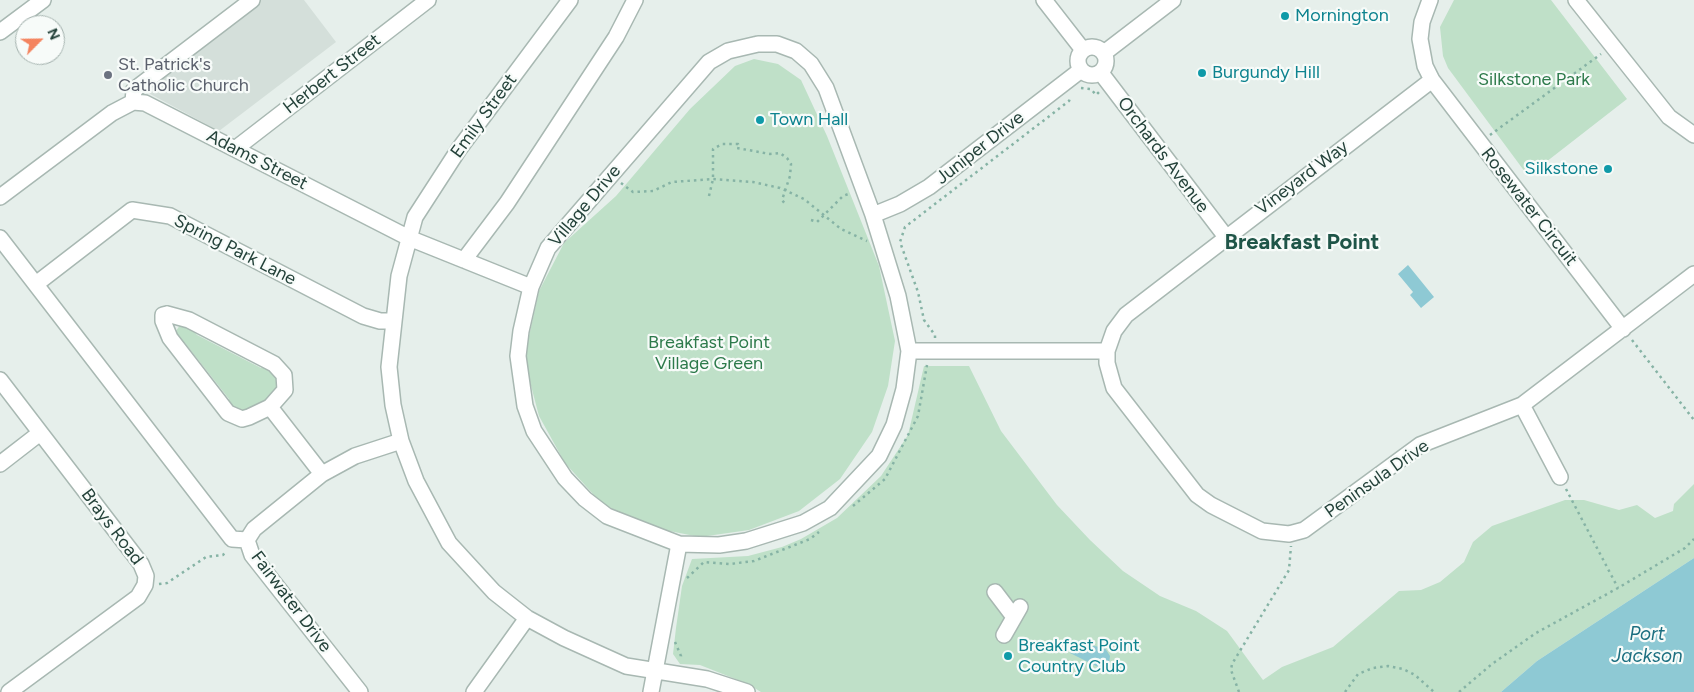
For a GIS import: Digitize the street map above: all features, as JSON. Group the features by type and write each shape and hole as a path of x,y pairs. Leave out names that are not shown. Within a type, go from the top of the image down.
{"street":[{"path":"0,32 42,0"},
{"path":"0,197 112,113 133,102 134,90 252,0"},
{"name":"Herbert Street","path":"235,149 428,0"},
{"name":"Emily Street","path":"570,0 450,164 415,217 399,276 389,367 393,405 401,441 416,481 449,543 494,592 527,618 556,635 626,666 723,683 747,692"},
{"path":"464,260 507,204 611,46 629,15 635,0"},
{"path":"1044,0 1083,50"},
{"path":"1104,53 1174,0"},
{"name":"Rosewater Circuit","path":"1430,0 1422,22 1420,39 1421,52 1432,80 1623,329"},
{"path":"1576,0 1669,117 1694,135"},
{"name":"Village Drive","path":"777,44 796,51 811,64 826,88 864,188 898,296 910,351 904,389 894,425 879,456 830,508 803,523 746,541 719,545 679,544 641,531 607,516 586,499 565,478 534,431 525,406 518,356 521,331 531,287 548,248 709,62 741,46 777,44"},
{"path":"1092,47 1104,53 1106,62 1105,79 1092,76 1081,70 1078,58 1083,50 1092,47"},
{"name":"Juniper Drive","path":"873,215 900,204 929,187 1081,70"},
{"name":"Orchards Avenue","path":"1105,79 1226,237"},
{"name":"Vineyard Way","path":"1107,351 1114,331 1126,315 1432,80"},
{"name":"Adams Street","path":"133,102 146,103 410,238 531,287"},
{"name":"Spring Park Lane","path":"36,284 132,210 170,216 363,316 380,321 393,321"},
{"path":"0,238 240,539"},
{"name":"Peninsula Drive","path":"1107,351 1109,374 1114,388 1197,495 1211,505 1262,531 1289,534 1304,530 1318,521 1420,445 1437,436 1522,405 1694,274"},
{"path":"170,314 189,320 274,364 284,375 285,390 270,407 242,419 228,413 170,338 163,321 164,315 170,314"},
{"path":"910,351 1107,351"},
{"name":"Brays Road","path":"0,380 141,564 146,576 146,585 138,597 9,692"},
{"path":"1522,405 1560,477"},
{"path":"270,407 322,474"},
{"path":"0,464 40,433"},
{"name":"Fairwater Drive","path":"360,692 240,539 322,474 355,456 401,441"},
{"path":"651,692 679,544"},
{"path":"995,592 1017,612 1004,635"},
{"path":"474,692 527,618"}],"path":[{"path":"1479,143 1612,46"},
{"path":"848,511 885,479 918,416 936,335 924,320 918,292 900,242 905,228 1069,101 1071,94 1080,88 1091,89 1096,95 1105,79"},
{"path":"710,196 713,179 713,150 722,144 738,144 737,148 770,154 780,153 787,158 791,164 790,176 782,200 786,205"},
{"path":"611,174 633,192 653,191 672,182 713,179 752,182 784,190 804,200 858,239 883,246"},
{"path":"811,220 817,222 843,196 864,188"},
{"path":"1623,329 1694,420"},
{"path":"1560,477 1618,588"},
{"path":"685,587 687,578 704,562 730,564 754,561 810,538 822,530"},
{"path":"1239,692 1231,670 1232,664 1289,570 1291,553 1289,534"},
{"path":"146,585 167,583 206,557 223,555 230,546 240,539"},
{"path":"1459,692 1492,664 1536,633 1618,588 1685,548 1694,539"},
{"path":"677,633 675,643 681,656 677,675"},
{"path":"1345,692 1358,674 1373,668 1388,666 1402,669 1415,675 1434,692"}],"shaded area":[{"path":"258,0 304,0 336,42 219,131 141,89"}],"green space":[{"name":"Silkstone Park","path":"1454,0 1551,0 1627,99 1528,176 1448,68 1443,56 1440,27"},
{"name":"Breakfast Point Village Green","path":"754,59 778,64 801,80 827,136 879,266 895,341 888,386 872,432 840,479 799,511 749,530 700,537 654,528 602,504 565,463 539,416 524,359 539,291 564,243 616,196 690,109 735,66"},
{"path":"186,323 197,335 261,368 266,364 277,371 280,385 273,395 249,412 242,414 225,404 229,399 185,343 181,344 174,334 180,325"},
{"path":"924,366 969,366 1001,431 1057,505 1123,571 1160,596 1196,611 1227,631 1263,680 1282,667 1333,647 1399,591 1421,590 1440,582 1464,562 1473,542 1492,526 1565,500 1584,500 1619,510 1637,505 1655,518 1673,511 1674,504 1694,484 1694,558 1537,661 1501,692 761,692 748,684 700,665 680,664 673,654 682,586 692,559 748,556 782,547 801,539 837,518 881,476 908,435"}],"water":[{"path":"1408,265 1434,297 1421,308 1410,295 1413,292 1398,274"},
{"name":"Port Jackson","path":"1694,558 1694,692 1501,692 1537,661"},
{"path":"1080,640 1089,645 1105,648 1110,656 1109,664 1100,668 1070,653 1070,645"}],"place":[{"name":"Mornington","path":"1285,16"},
{"name":"Burgundy Hill","path":"1202,73"},
{"name":"St. Patrick's Catholic Church","path":"108,75"},
{"name":"Town Hall","path":"760,120"},
{"name":"Silkstone","path":"1608,169"},
{"name":"Breakfast Point Country Club","path":"1008,656"}],"district":[{"name":"Breakfast Point","path":"1302,243"}]}
